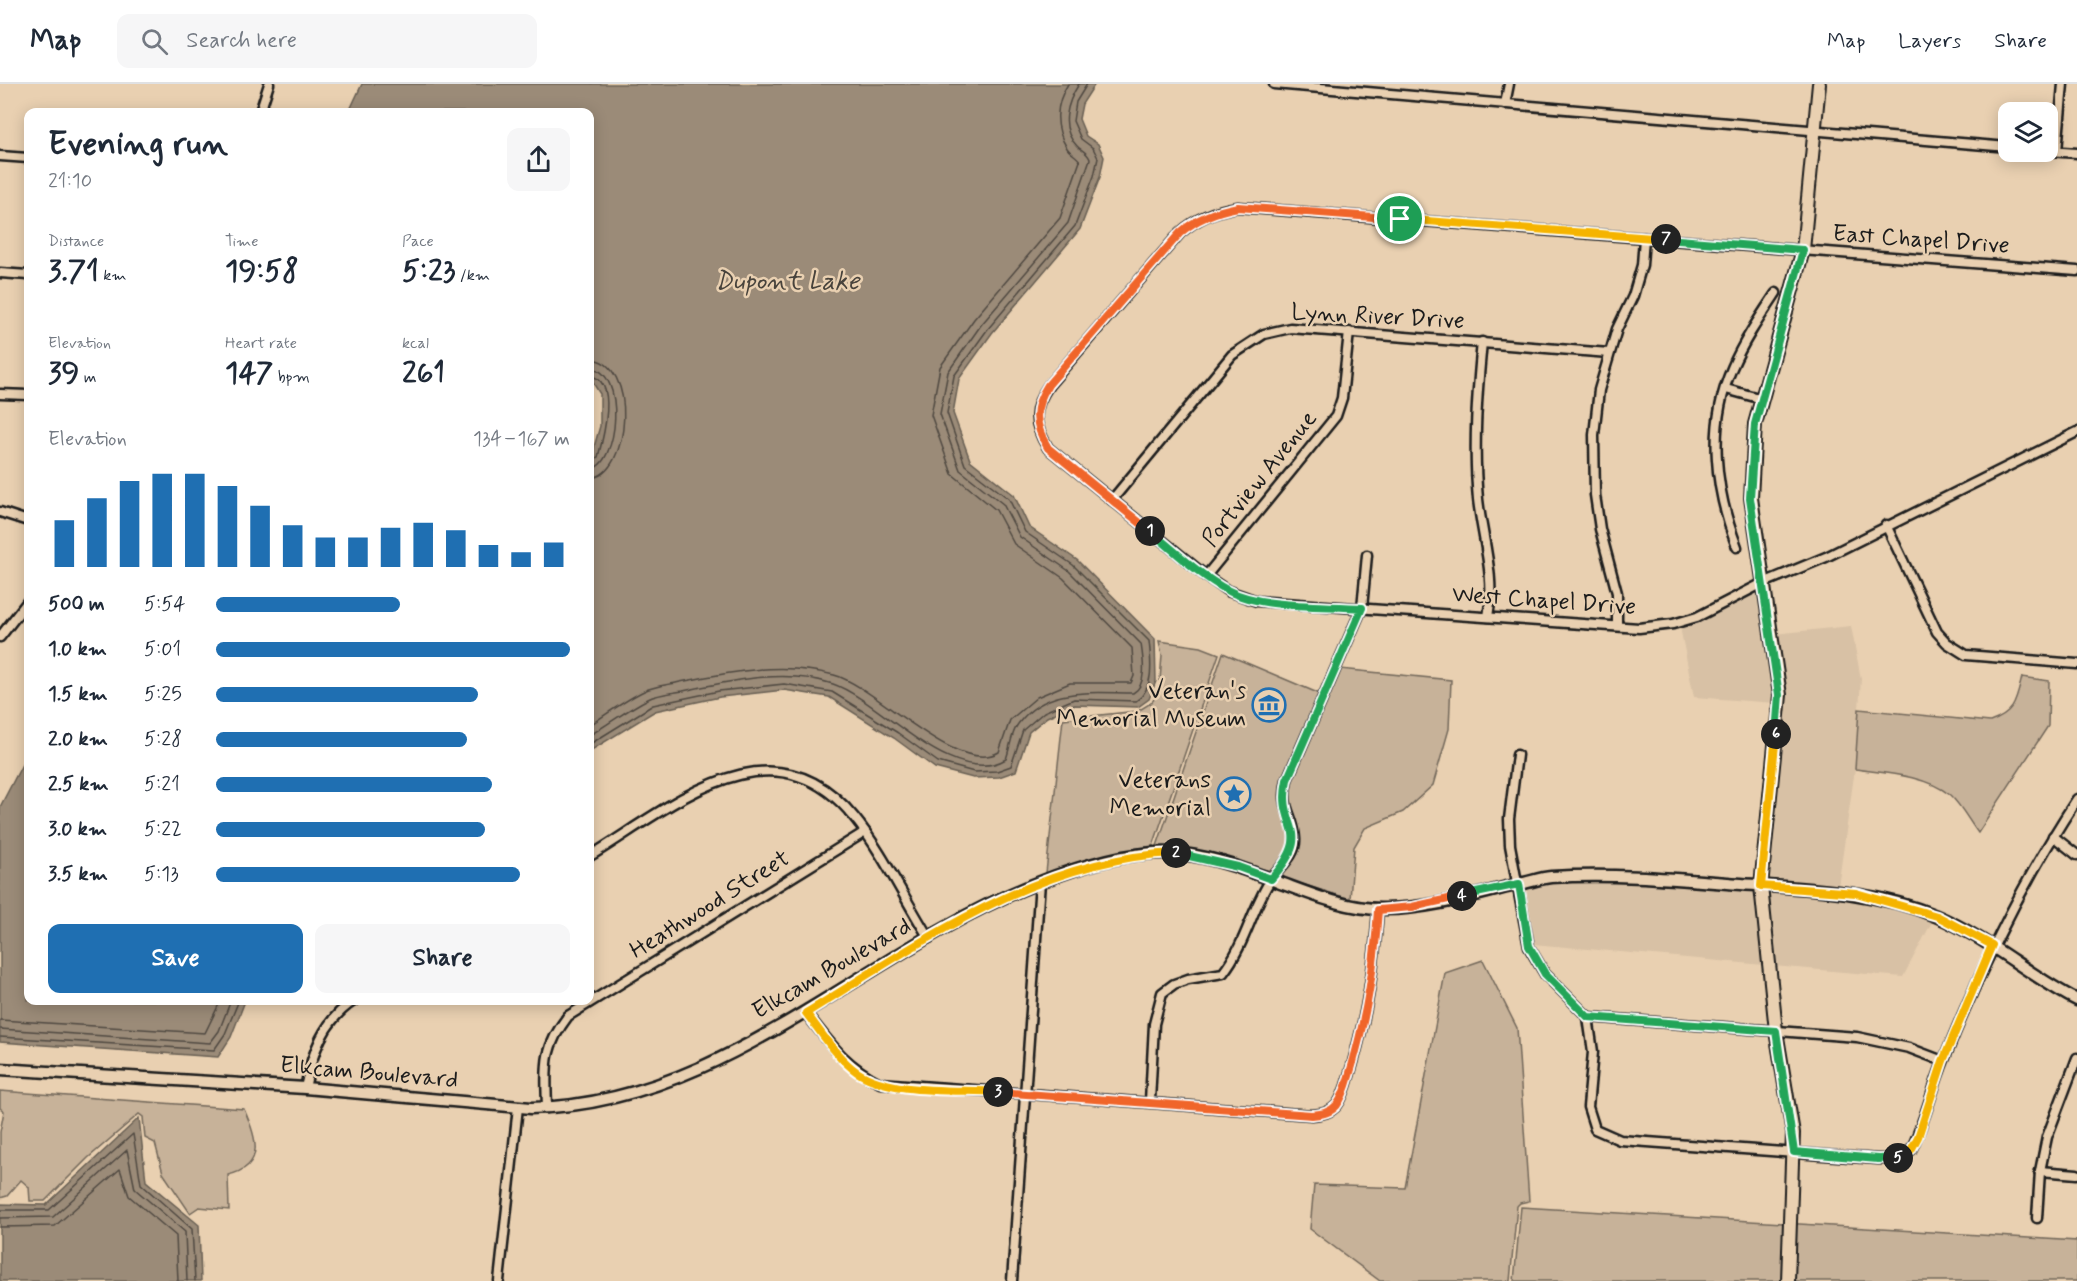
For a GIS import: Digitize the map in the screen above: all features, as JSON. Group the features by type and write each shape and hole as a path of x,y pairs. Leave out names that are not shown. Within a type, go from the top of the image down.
{"main road":[{"path":"1788,1281 1794,1152 1776,1031 1761,886 1779,695 1750,498 1755,424 1803,250 1819,84"}],"street":[{"path":"261,108 269,84"},
{"path":"1274,84 1998,146"},
{"path":"1386,95 1388,84"},
{"path":"1505,104 1509,84"},
{"path":"2058,114 2063,84"},
{"path":"2058,151 2077,153"},
{"path":"0,156 24,158"},
{"name":"East Chapel Drive","path":"1036,419 1040,398 1048,385 1180,233 1192,223 1219,210 1238,207 2077,272"},
{"path":"1617,626 1617,592 1600,529 1595,495 1594,435 1599,390 1617,329 1633,296 1642,265 1644,238"},
{"path":"0,273 24,275"},
{"path":"1737,547 1725,515 1716,457 1716,430 1726,389 1741,349 1776,293"},
{"name":"Lynn River Drive","path":"1112,500 1232,355 1245,344 1264,334 1290,328 1609,353"},
{"name":"Portview Avenue","path":"1206,576 1336,416 1342,398 1349,332"},
{"path":"1482,342 1476,440 1478,498 1490,578 1488,617"},
{"path":"1726,389 1762,399"},
{"path":"0,394 24,395"},
{"name":"West Chapel Drive","path":"1036,419 1038,431 1048,448 1206,576 1228,591 1257,601 1639,628 1689,621 1761,584 1826,557 1886,525 2077,432"},
{"path":"0,512 24,520"},
{"path":"1886,525 1937,632 1947,643 1966,655 2077,664"},
{"path":"1150,1101 1154,1024 1162,993 1174,984 1188,979 1223,973 1237,955 1271,879 1285,864 1295,839 1283,797 1287,780 1362,608 1367,555"},
{"path":"0,637 24,606"},
{"path":"1517,755 1509,819 1510,844 1529,946 1545,974 1588,1017 1593,1052 1588,1107 1595,1129 1620,1140 1878,1159 1895,1159 1911,1150 1918,1137 1943,1061 1992,945 2053,836 2077,799"},
{"path":"594,854 709,783 732,774 755,771 781,772 806,779 825,789 840,801 865,832 929,938"},
{"name":"Heathwood Street","path":"594,1000 865,832"},
{"path":"2053,836 2077,855"},
{"name":"Elkcam Boulevard","path":"0,1069 305,1088 518,1107 562,1108 602,1102 663,1084 806,1013 982,908 1040,882 1105,862 1142,855 1181,853 1238,867 1327,900 1378,910 1412,907 1545,877 1617,874 1856,893 1937,916 1992,945 2056,989 2077,1000"},
{"path":"1012,1281 1040,882"},
{"path":"806,1013 838,1053 857,1072 880,1083 1150,1101 1312,1115 1325,1114 1333,1108 1344,1091 1366,1015 1374,974 1378,910"},
{"path":"305,1088 312,1054 322,1036 348,1005"},
{"name":"Heathwood Street","path":"547,1108 547,1055 552,1038 568,1016 586,1005"},
{"path":"1588,1017 1857,1037 1909,1048 1943,1061"},
{"path":"2037,1218 2040,1171 2047,1137 2077,1058"},
{"path":"499,1281 518,1107"},
{"path":"2040,1171 2077,1174"}],"shaded area":[{"path":"1758,591 1772,670 1775,703 1694,697 1680,627 1698,622"},
{"path":"1851,626 1861,679 1855,769 1838,887 1766,881 1784,696 1774,634"},
{"path":"1159,641 1201,647 1219,654 1153,846 1046,873 1063,719 1138,711 1151,703 1159,693 1162,655"},
{"path":"1223,653 1320,694 1280,788 1291,835 1286,852 1273,871 1156,849"},
{"path":"1340,669 1451,680 1449,729 1433,785 1403,812 1365,828 1354,847 1350,899 1279,877 1290,862 1298,838 1289,796 1291,782"},
{"path":"2022,677 2049,681 2048,726 1978,833 1954,799 1940,788 1904,776 1855,769 1859,709 1990,722 2005,715 2013,706"},
{"path":"1617,879 1757,890 1764,965 1533,944 1524,888 1545,882"},
{"path":"1766,891 1855,898 1933,920 1903,977 1773,966"},
{"path":"1483,960 1517,1028 1529,1201 1517,1206 1510,1281 1380,1281 1310,1229 1314,1185 1405,1188 1445,973"},
{"path":"0,1091 244,1109 252,1129 255,1149 249,1165 228,1175 229,1210 199,1207 190,1213 163,1173 155,1143 145,1138 143,1117 139,1114 88,1158 45,1201 30,1201 29,1187 21,1180 7,1196 0,1198 0,1132 4,1111 0,1108"},
{"path":"1521,1207 2077,1241 2077,1281 1514,1281"}],"water":[{"name":"Dupont Lake","path":"362,84 1095,84 1082,104 1079,119 1086,136 1098,144 1104,157 1100,177 1080,229 992,333 959,379 953,413 970,460 1014,495 1029,527 1077,560 1155,639 1156,681 1149,699 1138,707 1074,705 1047,717 1029,732 1016,771 999,777 973,778 935,768 894,738 829,697 784,690 720,697 655,711 594,749 594,447 600,426 600,394 594,384 594,108 351,108"},
{"path":"24,761 24,1005 243,1005 231,1037 218,1057 0,1042 0,807"},
{"path":"139,1118 146,1181 199,1225 201,1281 0,1281 0,1204 46,1205"}],"place":[{"name":"Veteran's Memorial Museum","path":"1269,705"},
{"name":"Veterans Memorial","path":"1234,794"}],"route":[{"path":"1238,207 1400,219 1803,250 1784,324 1771,359 1755,424 1750,498 1779,695 1761,886 1856,893 1937,916 1992,945 1943,1061 1918,1137 1911,1150 1904,1155 1895,1159 1878,1159 1794,1152 1793,1133 1776,1031 1588,1017 1545,974 1529,946 1519,884 1412,907 1378,910 1374,974 1366,1015 1344,1091 1337,1105 1325,1114 1312,1115 1150,1101 897,1086 880,1083 857,1072 838,1053 806,1013 982,908 1040,882 1105,862 1142,855 1181,853 1238,867 1271,879 1285,864 1295,839 1283,797 1287,780 1362,608 1257,601 1228,591 1206,576 1048,448 1038,431 1036,410 1048,385 1180,233 1192,223 1219,210 1238,207"}]}
